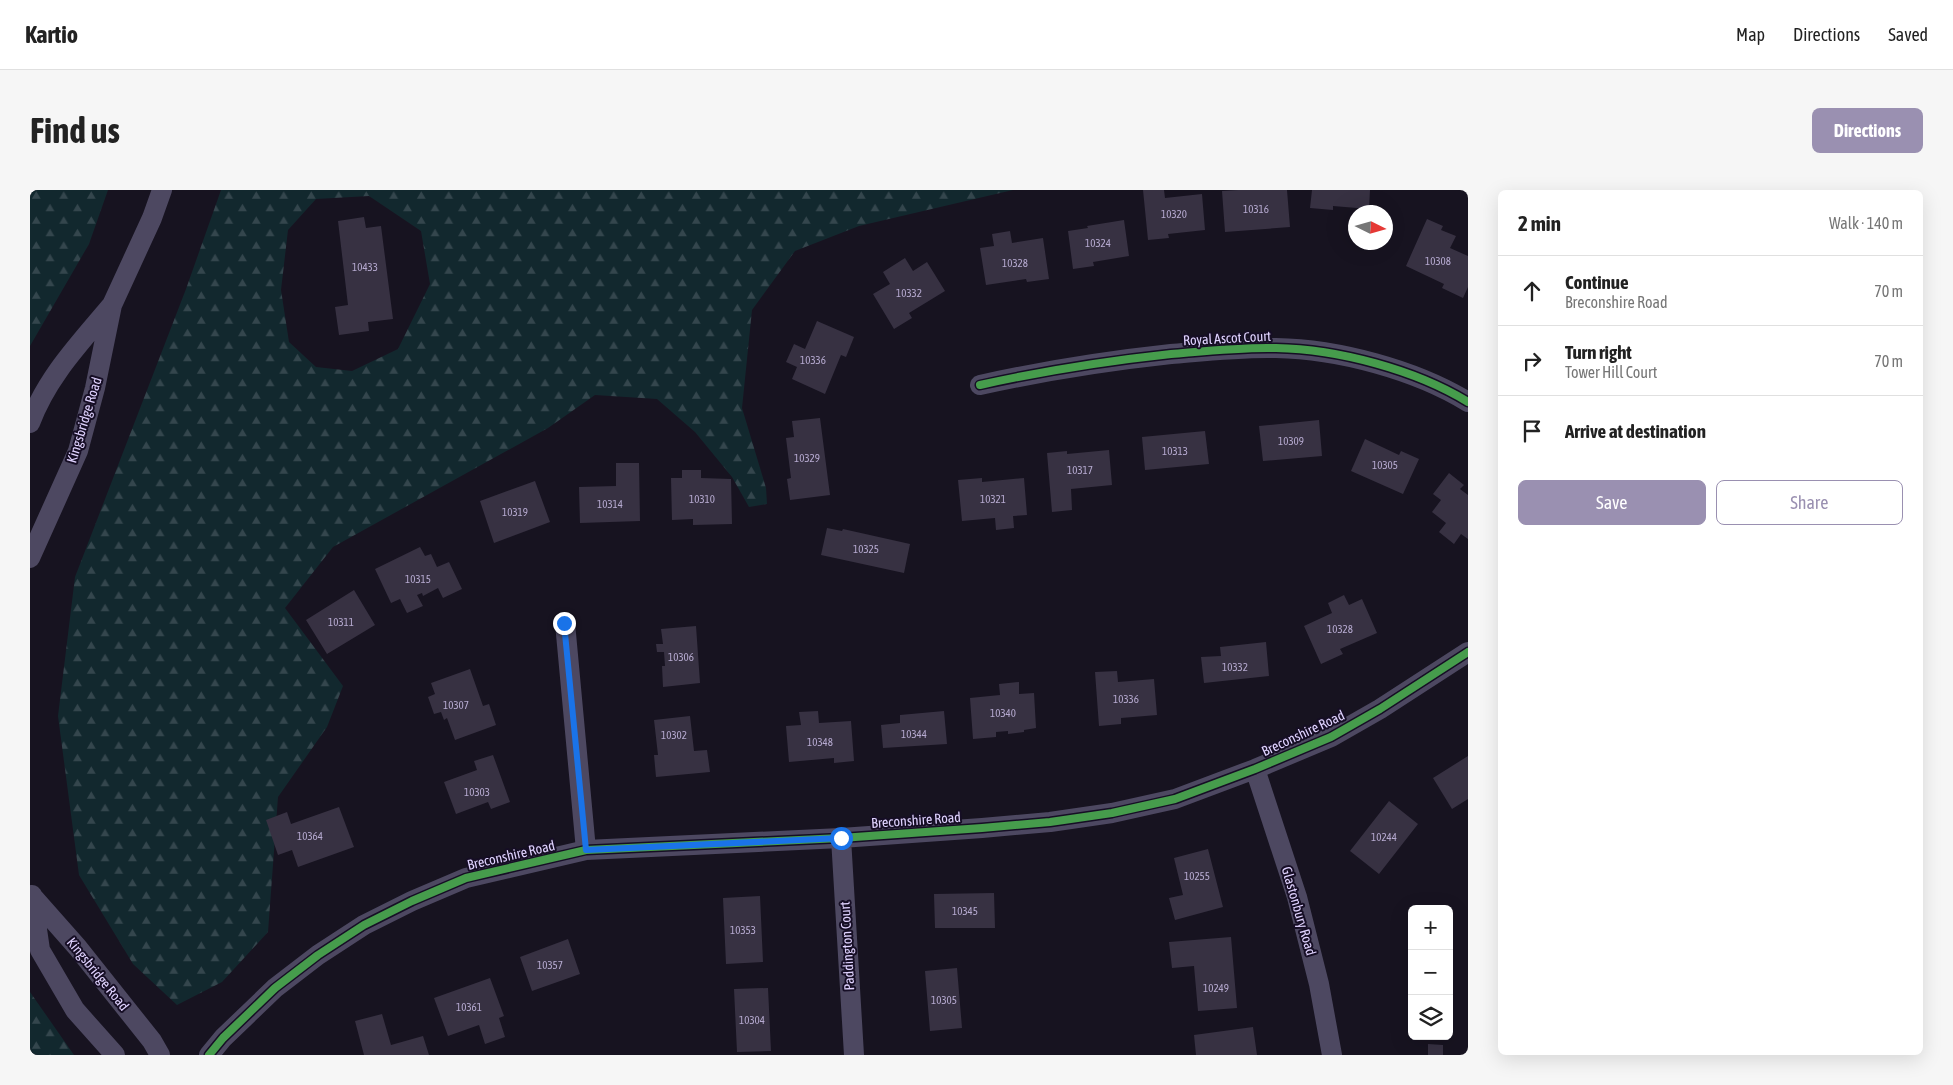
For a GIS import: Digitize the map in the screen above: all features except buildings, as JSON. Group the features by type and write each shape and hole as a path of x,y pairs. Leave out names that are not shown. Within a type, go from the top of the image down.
{"street":[{"name":"Kingsbridge Road","path":"30,558 78,451 96,388 112,305 152,218 162,190"},
{"name":"Kingsbridge Road","path":"30,423 35,410 57,371 112,305"},
{"name":"Royal Ascot Court","path":"980,385 1047,370 1124,359 1232,348 1278,348 1321,352 1369,362 1411,376 1457,395 1468,402"},
{"path":"564,623 586,850"},
{"name":"Breconshire Road","path":"210,1055 222,1038 275,988 318,955 364,924 466,878 586,850 841,838 982,828 1050,822 1175,799 1255,769 1331,737 1395,700 1468,652"},
{"name":"Glastonbury Road","path":"1255,769 1297,897 1319,984 1332,1055"},
{"name":"Paddington Court","path":"841,838 854,1055"},
{"name":"Kingsbridge Road","path":"31,892 40,950 75,1010 115,1055"},
{"name":"Kingsbridge Road","path":"31,892 152,1041 160,1055"}],"green space":[{"path":"30,190 108,190 89,244 30,346"},
{"path":"221,190 1013,190 859,226 795,251 752,310 742,408 766,488 767,504 749,507 732,477 695,432 657,399 595,395 548,428 333,547 285,608 343,686 327,727 278,797 268,932 222,982 177,1005 133,964 79,875 58,716 75,577 186,289","holes":["369,196 421,231 430,284 398,349 352,371 316,367 289,342 281,290 288,230 316,199"]},
{"path":"30,992 74,1055 30,1055"}],"cycle path":[{"path":"980,385 1099,363 1171,354 1276,348 1325,352 1376,363 1425,380 1468,402"},
{"path":"209,1055 223,1038 275,988 318,955 364,925 412,901 466,878 586,850 841,838 982,828 1050,822 1112,813 1175,799 1255,769 1331,737 1380,709 1468,652"}],"route":[{"path":"564,623 586,850 841,838"}]}
